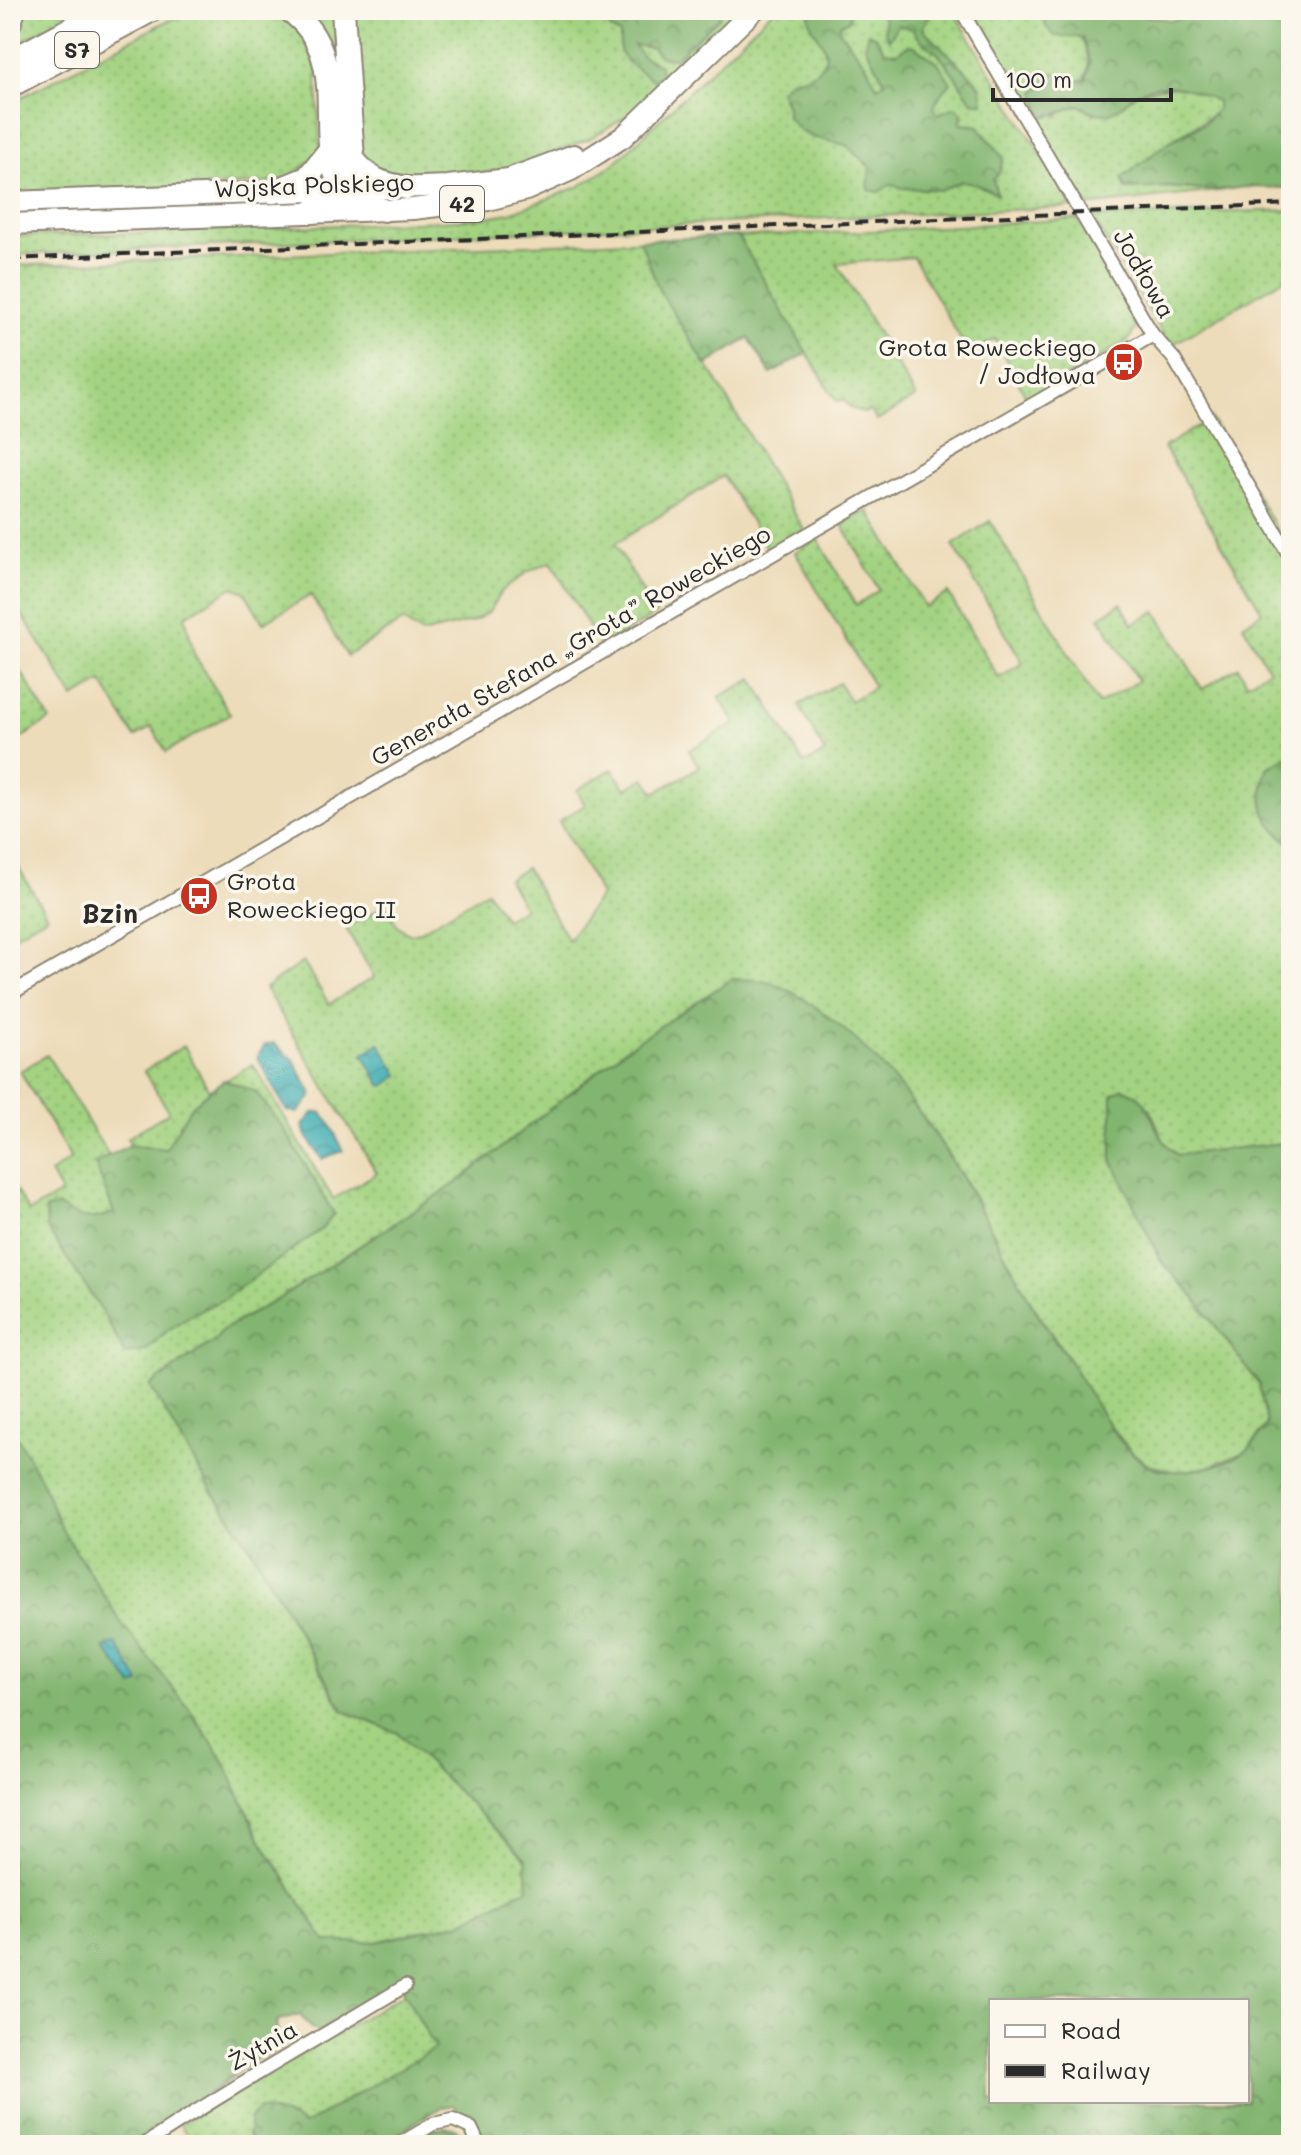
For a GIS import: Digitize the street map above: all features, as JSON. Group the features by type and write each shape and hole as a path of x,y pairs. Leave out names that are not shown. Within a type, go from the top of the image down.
{"highway":[{"path":"10,22 14,10"},
{"name":"S7","path":"10,61 106,10"},
{"path":"289,10 303,21 323,56 336,179 359,203 384,210"},
{"path":"312,212 345,190 353,159 343,10"},
{"name":"S7","path":"10,86 151,11"},
{"path":"273,192 307,178 331,148"},
{"path":"353,159 367,176 407,188"}],"main road":[{"name":"Wojska Polskiego","path":"10,224 384,210 453,206 488,200 555,178 602,153 623,137 754,10"},
{"name":"Wojska Polskiego","path":"10,202 407,188 488,182 531,173 570,158 616,130 679,83"}],"street":[{"name":"Jodłowa","path":"961,10 1153,335 1174,359 1291,558"},
{"name":"Generała Stefana „Grota” Roweckiego","path":"10,994 1153,335"},
{"name":"Żytnia","path":"144,2145 260,2070 302,2049 405,1986"},
{"path":"398,2145 433,2124 453,2120 471,2128 479,2145"}],"green space":[{"path":"20,10 82,10 10,47 10,36"},
{"path":"197,10 272,10 303,30 317,71 320,150 310,162 287,179 261,184 10,193 10,103 163,23"},
{"path":"304,10 334,10 344,167 328,44"},
{"path":"349,10 744,10 636,110 591,138 526,163 481,174 397,177 362,162"},
{"path":"633,10 719,10 720,17 676,58 661,57 652,48 634,45 643,57 660,65 661,74 654,81 626,61 620,52 620,34 611,30 607,22 611,16 626,17"},
{"path":"773,10 953,10 1073,207 10,255 10,236 439,221 510,213 578,187 613,165"},
{"path":"809,10 847,10 849,20 839,25 840,32 866,64 877,87 885,82 865,46 868,33 876,37 885,51 897,53 913,45 939,64 951,83 934,108 938,114 954,107 962,112 961,124 979,126 998,150 1003,159 999,174 993,179 997,194 962,181 941,190 902,188 891,184 879,192 868,190 870,167 846,145 800,131 787,117 787,107 780,90 790,80 817,70 825,60 823,45 811,26"},
{"path":"875,10 891,10 902,18 918,10 933,10 922,28 975,80 981,88 983,103 972,101 941,57 913,29 898,25 889,40 884,18"},
{"path":"968,10 1078,10 1076,14 1048,11 1074,32 1085,46 1088,56 1086,79 1069,83 1057,116 1067,108 1079,105 1095,114 1123,105 1136,93 1177,85 1201,92 1217,102 1217,110 1211,116 1164,145 1126,189 1168,187 1218,191 1086,206"},
{"path":"1083,10 1132,10 1141,15 1172,20 1204,14 1248,22 1275,13 1290,14 1291,188 1244,187 1218,191 1168,187 1126,189 1122,178 1166,144 1205,123 1217,110 1217,102 1187,89 1165,86 1134,95 1113,112 1097,113 1079,105 1043,117 1035,92 1054,72 1069,83 1086,79 1090,63 1082,37 1055,36 1049,30 1045,25 1047,11 1076,14"},
{"path":"249,203 221,207 10,215 10,210"},
{"path":"1291,210 1291,275 1170,346 1092,217"},
{"path":"1078,219 1135,317 1136,328 1129,340 1028,400 995,339 969,354 913,257 837,264 916,397 877,421 870,410 864,413 851,408 843,399 837,402 807,353 771,374 749,338 707,364 804,530 769,551 723,476 615,544 656,614 601,647 551,562 527,572 501,592 489,612 474,621 422,634 403,621 347,656 311,595 263,623 245,592 233,587 185,616 194,654 230,714 166,752 152,727 135,737 102,682 74,698 18,608 10,612 10,266 853,232"},
{"path":"738,236 807,353 771,374 749,338 706,365 659,290 640,240"},
{"path":"1211,418 1291,554 1291,1142 1177,1155 1163,1140 1150,1108 1112,1095 1113,1125 1161,1261 1193,1296 1259,1384 1267,1424 1246,1452 1208,1467 1176,1472 1147,1464 1130,1450 1098,1410 1030,1301 968,1186 930,1126 887,1073 732,979 627,1048 458,1182 280,1298 224,1329 216,1339 150,1386 207,1483 252,1550 343,1711 398,1733 526,1859 528,1888 462,1922 376,1942 301,1943 233,2078 211,2093 136,2049 10,2125 10,1181 29,1212 61,1193 50,1173 71,1159 20,1071 47,1055 110,1158 131,1146 127,1138 169,1112 144,1071 184,1046 209,1090 253,1064 333,1199 377,1173 265,988 303,962 329,1004 374,977 346,928 385,905 397,925 409,934 419,932 487,891 505,919 524,908 508,879 526,868 568,940 601,895 559,821 585,805 577,790 612,769 626,789 645,778 655,793 699,767 689,750 735,723 719,697 753,679 804,764 825,753 799,705 839,683 850,701 874,687 795,552 818,539 856,605 879,590 842,524 868,510 925,607 948,593 999,678 1023,663 953,545 990,521 1098,704 1138,681 1100,617 1121,603 1133,624 1156,611 1202,689 1238,667 1247,683 1269,670 1243,625 1262,612 1164,447"},
{"path":"10,653 50,720 10,745"},
{"path":"1291,755 1291,844 1268,819 1262,791 1267,768"},
{"path":"10,853 47,916 10,938"},
{"path":"732,979 759,980 776,985 798,995 825,1014 859,1042 889,1074 941,1144 1038,1314 1113,1431 1146,1464 1169,1471 1182,1471 1210,1467 1235,1458 1251,1447 1267,1424 1259,1384 1193,1296 1161,1261 1112,1160 1112,1095 1123,1088 1140,1098 1164,1141 1177,1155 1291,1142 1291,2145 484,2145 472,2123 453,2105 422,2118 382,2145 250,2145 249,2119 259,2109 285,2115 304,2125 435,2048 400,1985 321,2033 312,2029 300,2015 278,2021 281,2049 256,2059 176,2118 129,2145 31,2145 10,2117 10,1424 40,1478 60,1526 123,1625 188,1707 221,1756 262,1842 326,1942 376,1942 462,1922 528,1888 526,1859 398,1733 344,1711 252,1550 207,1483 150,1386 216,1339 224,1329 280,1298 458,1182 627,1048"},
{"path":"224,1080 255,1091 282,1125 334,1214 323,1228 221,1301 194,1313 145,1351 125,1354 103,1313 47,1228 46,1209 59,1206 85,1218 114,1213 95,1163 130,1145 166,1149 191,1106"},
{"path":"405,1993 436,2048 304,2125 285,2115 248,2133 250,2145 193,2145 180,2124"},
{"path":"455,2128 475,2145 407,2145 431,2129"}],"water":[{"path":"274,1043 294,1061 313,1095 298,1113 287,1111 257,1057 265,1045"},
{"path":"379,1043 399,1075 384,1086 363,1055"},
{"path":"321,1112 329,1121 343,1151 322,1159 305,1134 303,1125 313,1113"},
{"path":"115,1643 140,1683 133,1686 105,1649"}],"railway":[{"path":"10,259 1291,204"}],"place":[{"name":"Grota Roweckiego / Jodłowa","path":"1124,362"},
{"name":"Grota Roweckiego II","path":"199,896"}],"district":[{"name":"Bzin","path":"110,914"}]}
